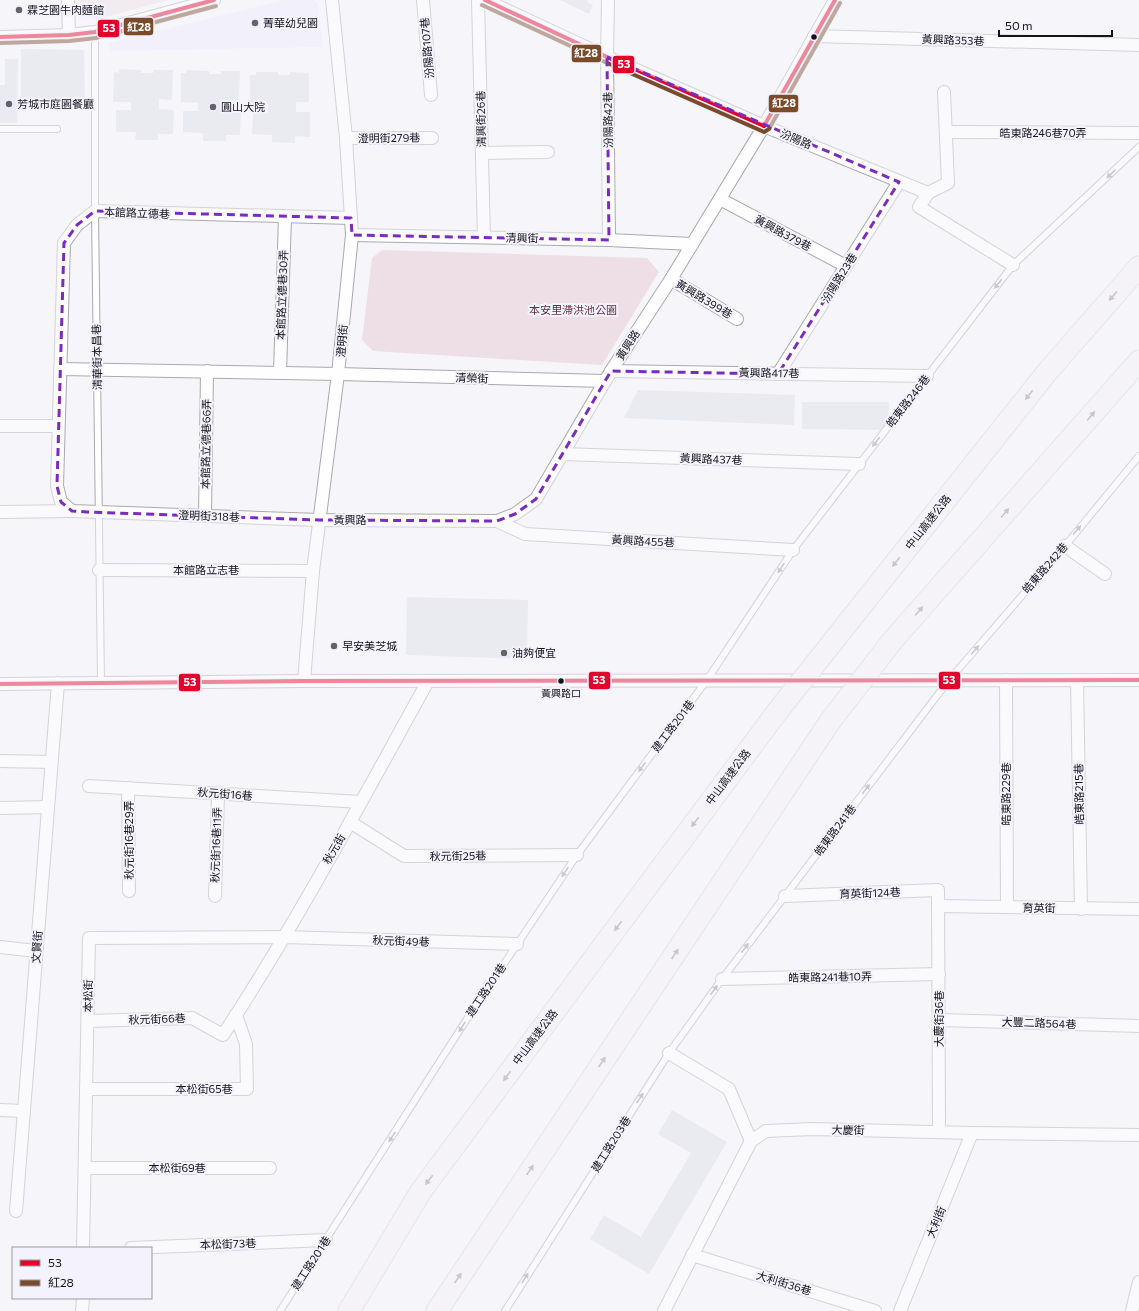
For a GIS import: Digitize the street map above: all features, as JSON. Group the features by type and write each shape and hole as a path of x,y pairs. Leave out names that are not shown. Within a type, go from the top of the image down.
{"highway":[{"name":"中山高速公路","path":"349,1311 421,1191 777,712 1048,371 1139,267"},
{"path":"437,1311 831,720 893,640 1139,361"}],"street":[{"path":"68,0 69,35"},
{"path":"0,36 69,35 95,32 214,0"},
{"name":"澄明街","path":"304,681 313,571 338,374 352,235 346,138 332,0"},
{"name":"汾陽路107巷","path":"423,0 431,95"},
{"name":"清興街26巷","path":"478,0 484,237"},
{"name":"汾陽路","path":"485,0 606,57 764,126 928,193"},
{"name":"汾陽路42巷","path":"608,0 606,57 609,240"},
{"name":"黃興路","path":"319,520 497,521 515,514 536,499 608,376 671,279 764,126 835,0"},
{"name":"黃興路353巷","path":"814,36 1139,45"},
{"path":"944,92 948,183 928,193 919,207 1013,265"},
{"name":"皓東路246巷70弄","path":"946,132 1139,133"},
{"name":"澄明街279巷","path":"346,138 432,138"},
{"path":"482,153 548,152"},
{"name":"汾陽路23巷","path":"778,374 899,182"},
{"name":"黃興路379巷","path":"720,199 846,266"},
{"name":"本館路立德巷","path":"72,511 61,502 57,486 58,426 64,243 77,225 95,211 351,218"},
{"name":"本館路立德巷30弄","path":"280,372 285,217"},
{"name":"清興街","path":"352,235 609,240 692,244"},
{"name":"黃興路399巷","path":"671,279 737,320"},
{"path":"60,369 338,374"},
{"name":"本館路立德巷66弄","path":"204,516 206,371"},
{"name":"清榮街","path":"338,374 608,376"},
{"name":"黃興路417巷","path":"608,376 778,374 927,376"},
{"path":"0,426 58,426"},
{"name":"黃興路437巷","path":"562,454 859,464"},
{"path":"0,512 99,512"},
{"name":"澄明街318巷","path":"99,512 319,520"},
{"name":"黃興路455巷","path":"497,521 525,534 793,550"},
{"path":"1065,546 1105,574"},
{"name":"本館路立志巷","path":"99,570 313,571"},
{"name":"皓東路229巷","path":"1006,680 1007,907"},
{"name":"皓東路215巷","path":"1077,680 1080,908"},
{"path":"0,684 304,681 1139,680"},
{"name":"秋元街","path":"236,1015 284,937 428,681"},
{"name":"文賢街","path":"16,1211 58,683"},
{"path":"0,761 51,762"},
{"name":"秋元街16巷","path":"89,786 361,802"},
{"name":"秋元街16巷29弄","path":"128,788 129,891"},
{"name":"秋元街16巷11弄","path":"215,896 218,794"},
{"path":"0,808 48,808"},
{"name":"秋元街25巷","path":"350,822 404,856 577,854"},
{"name":"育英街124巷","path":"785,896 938,890 938,906"},
{"name":"育英街","path":"938,906 1139,909"},
{"name":"大慶街36巷","path":"938,906 939,1132"},
{"name":"秋元街49巷","path":"284,937 517,944"},
{"name":"本松街","path":"84,1247 89,938 284,937"},
{"path":"0,947 36,951"},
{"name":"皓東路241巷10弄","path":"722,979 939,974"},
{"name":"秋元街66巷","path":"88,1021 192,1018 223,1035 236,1015"},
{"name":"本松街65巷","path":"86,1089 247,1089 246,1044 236,1015"},
{"name":"大豐二路564巷","path":"939,1020 1139,1026"},
{"path":"664,1311 751,1141 728,1089 669,1053"},
{"path":"0,1110 24,1111"},
{"name":"大慶街","path":"751,1141 766,1131 812,1129 1139,1135"},
{"name":"大利街","path":"900,1311 972,1133"},
{"name":"本松街69巷","path":"85,1168 270,1168"},
{"name":"本松街73巷","path":"152,1247 326,1240"},
{"name":"大利街36巷","path":"692,1255 876,1311"},
{"path":"1132,1311 1139,1282"},
{"path":"82,1299 82,1311"}],"lane":[{"name":"清華街本昌巷","path":"95,32 95,211 101,683"},
{"path":"0,129 57,129"},
{"name":"皓東路246巷","path":"707,680 793,550 1013,265 1139,147"},
{"name":"皓東路242巷","path":"949,680 1065,546 1139,456"},
{"name":"建工路201巷","path":"280,1311 461,1028 577,854 707,680"},
{"name":"皓東路241巷","path":"722,979 949,680"},
{"name":"建工路203巷","path":"504,1311 669,1053 722,979"}],"highlighted area":[{"path":"607,57 899,182 778,374 611,371 536,499 515,514 497,521 319,520 72,511 61,502 57,486 64,243 77,225 95,211 351,218 352,235 609,240"}],"shaded area":[{"name":"菁華幼兒園","path":"283,0 314,0 318,3 323,47 109,51 108,43"}],"green space":[{"path":"80,0 168,0 106,17 91,18 80,7"},
{"name":"本安里滯洪池公園","path":"382,250 647,258 659,272 602,365 373,351 362,340 372,258"}],"building":[{"path":"560,0 588,0 587,2 593,5 589,14"},
{"path":"21,49 84,50 85,108 21,107"},
{"name":"芳城市庭園餐廳","path":"5,59 18,59 17,123 0,123 0,85 5,85"},
{"path":"119,69 141,70 141,73 153,73 153,70 173,70 172,100 159,99 159,109 174,110 173,134 158,134 158,140 135,140 136,132 116,132 116,110 131,110 131,102 113,102 114,72 119,73"},
{"name":"圓山大院","path":"186,70 209,71 209,74 221,74 221,71 240,71 239,101 227,100 227,110 241,110 240,135 226,135 226,141 203,141 203,133 183,132 183,111 198,111 198,103 181,102 181,73 186,73"},
{"name":"圓山大院","path":"256,72 278,72 278,75 290,75 290,72 309,73 309,102 296,102 296,112 310,112 310,137 295,136 295,143 272,142 272,135 252,134 253,112 268,113 268,104 250,104 250,75 256,75"},
{"path":"638,390 795,395 794,425 624,418"},
{"path":"802,402 889,402 888,430 802,429"},
{"path":"407,597 528,600 527,659 406,655"},
{"path":"672,1110 727,1142 649,1274 590,1239 604,1215 641,1237 691,1153 658,1134"}],"transit line":[{"name":"53","path":"0,37 69,35 95,32 214,0"},
{"name":"53","path":"485,0 607,57 764,126"},
{"name":"53","path":"764,126 835,0"},
{"name":"紅28","path":"482,5 605,62 764,132 769,129 840,3"},
{"name":"紅28","path":"0,43 69,41 96,38 216,6"},
{"name":"53","path":"0,684 304,681 1139,680"}],"place":[{"name":"霖芝園牛肉麵館","path":"19,10"},
{"name":"菁華幼兒園","path":"255,23"},
{"name":"芳城市庭園餐廳","path":"9,104"},
{"name":"圓山大院","path":"213,107"},
{"name":"早安美芝城","path":"334,646"},
{"name":"油夠便宜","path":"504,653"},
{"name":"黃興路口","path":"561,681"}]}
